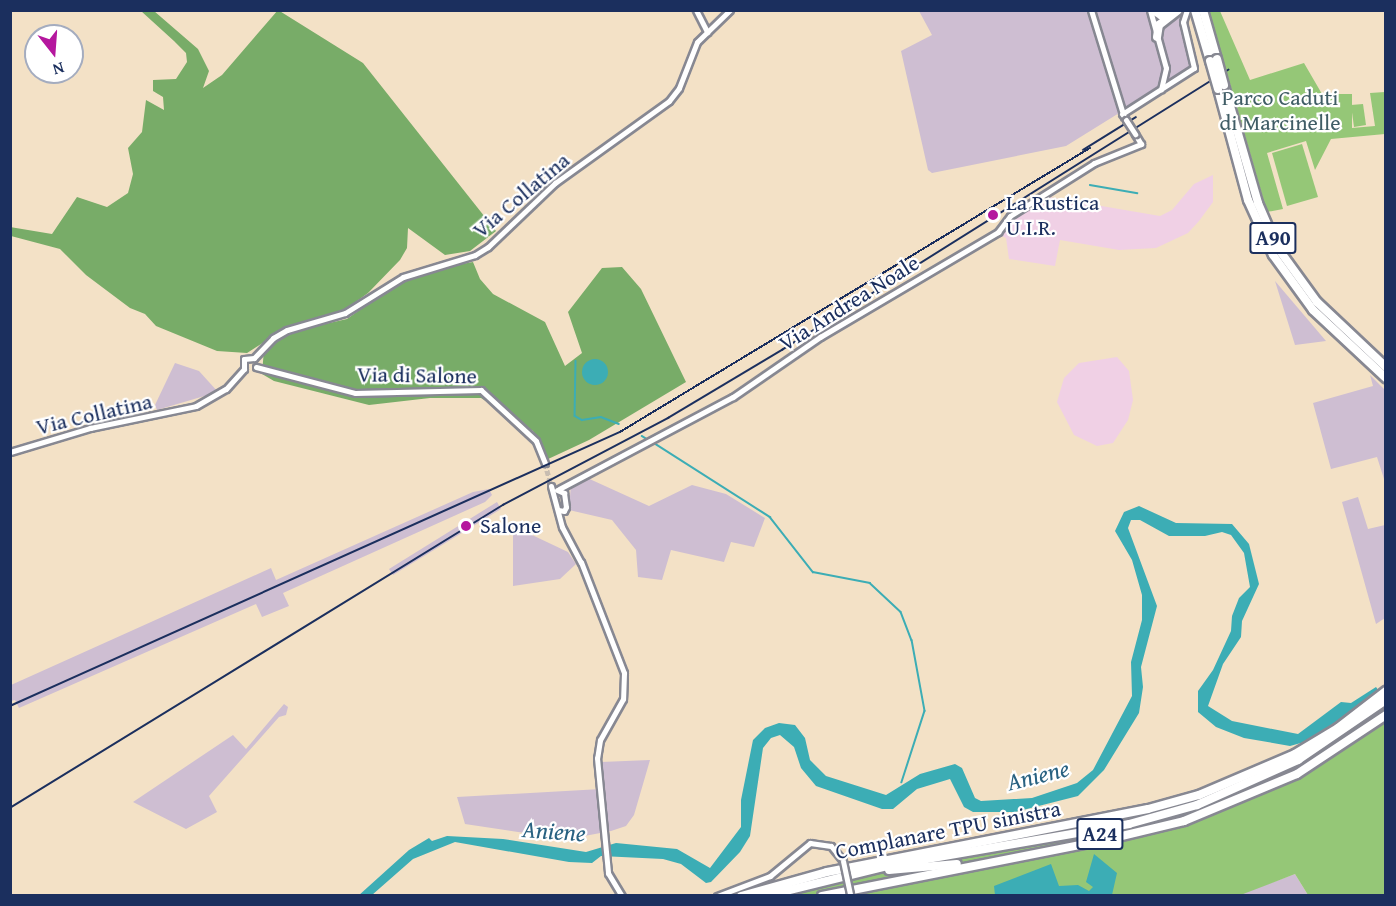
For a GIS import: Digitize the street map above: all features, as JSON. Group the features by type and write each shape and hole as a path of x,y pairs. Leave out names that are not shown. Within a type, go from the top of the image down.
{"highway":[{"path":"1152,10 1163,15 1177,11"},
{"path":"1157,37 1159,25 1177,11"},
{"name":"A90","path":"1197,11 1258,203 1280,252 1317,302 1381,365"},
{"path":"1381,365 1386,379"},
{"name":"Complanare TPU sinistra","path":"741,896 828,872 1148,809 1199,795 1300,761 1386,691"},
{"name":"A24","path":"765,896 892,865 1012,845 1171,813 1239,789 1300,761 1386,700"},
{"name":"A24","path":"784,896 889,870 1145,824 1214,803 1300,761 1386,706"},
{"path":"822,896 1176,823 1244,799 1300,761 1386,716"},
{"path":"1012,845 1112,824 1199,795"},
{"path":"889,870 994,860"}],"street":[{"path":"696,10 707,32"},
{"name":"Via Collatina","path":"10,452 90,428 196,406 226,389 244,369 244,359 254,358 273,338 288,330 345,314 403,276 475,255 488,247 555,183 676,94 691,51 729,10"},
{"path":"1091,10 1124,117 1181,77 1195,64 1183,22 1197,11"},
{"path":"1152,10 1166,68 1173,77 1181,77"},
{"path":"1160,90 1166,68"},
{"name":"Via Andrea Noale","path":"557,490 568,482 733,397 819,337 998,232 1010,216 1094,163 1141,144 1124,117"},
{"path":"244,369 252,371 256,367 254,358"},
{"name":"Via di Salone","path":"256,367 355,393 478,389 496,400 531,436 545,463"},
{"path":"557,490 557,508 567,537 625,680 623,699 598,747 607,867 612,884 622,896"},
{"path":"557,490 564,512 567,537"},
{"path":"557,508 564,512"},
{"path":"717,896 770,876 810,843 831,846 843,861 850,895"}],"shaded area":[{"path":"1179,10 1192,61 1190,69 1066,146 932,173 928,170 901,51 932,35 919,11"},
{"path":"1213,175 1213,202 1199,221 1188,233 1156,248 1119,250 1060,240 1055,266 1009,259 1006,238 996,233 1006,219 1043,196 1160,216 1172,210 1194,184"},
{"path":"1275,281 1326,341 1295,345"},
{"path":"1117,357 1129,371 1133,400 1128,420 1113,443 1097,446 1074,435 1057,402 1064,378 1079,363"},
{"path":"175,363 199,371 218,392 157,410 155,405"},
{"path":"1370,375 1385,390 1384,479 1377,457 1331,469 1313,403 1373,386"},
{"path":"583,476 649,506 692,485 726,494 765,518 754,547 731,542 724,562 671,550 662,580 638,577 636,550 612,520 569,510 571,484"},
{"path":"489,489 492,495 485,502 283,593 289,606 262,617 256,604 19,708 15,700 11,701 11,685 271,568 276,580 473,492"},
{"path":"1358,497 1368,529 1385,525 1385,618 1376,624 1342,502"},
{"path":"497,502 501,509 393,575 389,569"},
{"path":"513,526 568,552 576,564 560,579 513,586"},
{"path":"284,704 288,707 286,715 279,717 209,796 217,812 186,829 133,802 233,735 246,749"},
{"path":"650,760 634,815 626,826 611,831 579,837 545,836 465,824 457,797 601,789 601,762"},
{"path":"1295,874 1308,895 1235,896"}],"green space":[{"path":"278,10 363,63 496,231 470,251 445,255 408,228 407,248 400,260 368,293 346,309 288,327 247,353 217,351 156,326 145,314 130,308 86,275 60,249 11,236 10,227 52,234 77,197 107,207 128,193 133,174 128,148 142,132 146,100 164,110 163,97 153,91 153,80 176,79 187,62 186,53 141,11 154,11 198,49 209,71 203,88 222,75"},
{"name":"Parco Caduti di Marcinelle","path":"1209,11 1220,11 1250,80 1304,63 1322,94 1352,94 1352,128 1375,126 1370,93 1385,92 1385,134 1331,139 1315,170 1306,141 1267,153 1283,209 1267,212"},
{"path":"1363,104 1366,125 1354,127 1351,105"},
{"path":"1302,144 1318,197 1287,206 1272,153"},
{"path":"473,262 480,279 493,294 545,322 565,366 582,353 568,312 602,268 622,267 641,289 686,382 589,440 546,460 533,431 481,398 430,398 369,405 274,381 262,374 264,349 285,333 347,319 397,283 439,268"},
{"path":"1385,688 1385,895 1308,895 1295,874 1238,896 733,896 817,872 1160,804 1214,788 1308,743"}],"water":[{"path":"595,359 604,363 608,372 604,381 595,385 586,381 582,372 586,363"},
{"path":"1139,506 1176,523 1232,524 1249,544 1259,584 1242,621 1241,637 1223,664 1208,706 1232,721 1298,734 1341,702 1351,703 1376,687 1385,699 1385,720 1375,701 1308,741 1290,746 1244,738 1216,727 1198,712 1198,691 1213,670 1231,631 1232,616 1239,598 1250,587 1244,553 1231,535 1222,532 1205,536 1169,536 1140,520 1131,520 1128,528 1157,606 1141,667 1143,687 1139,713 1104,770 1078,796 1015,812 973,812 964,807 950,779 917,789 893,809 882,809 816,786 801,768 794,747 780,735 771,738 763,748 750,836 740,852 711,882 706,883 681,864 663,859 601,856 592,863 569,862 455,842 413,859 372,895 358,896 409,850 429,838 432,841 447,836 503,839 586,852 616,843 677,849 710,868 741,827 741,800 753,740 765,728 779,723 795,725 805,738 810,760 826,776 886,795 920,774 955,764 962,768 975,798 981,801 1032,798 1077,783 1093,770 1132,696 1131,662 1142,620 1142,595 1132,560 1115,531 1124,512"},
{"path":"1094,854 1117,873 1112,895 995,895 994,886 1051,864 1059,886 1078,885 1089,891 1093,887 1086,882"}],"waterway":[{"path":"1090,185 1137,193"},
{"path":"576,361 575,416 582,420 601,417 619,424"},
{"path":"642,436 647,439"},
{"path":"654,443 770,517 813,572 870,583 901,612 912,640 925,711 902,782"}],"tunnel":[{"path":"545,463 551,486"}],"railway":[{"path":"10,808 503,505 668,418 782,350 1228,70"},
{"path":"1083,150 1136,117"},
{"path":"10,706 620,432 1090,148"}],"place":[{"name":"La Rustica U.I.R.","path":"993,215"},
{"name":"Salone","path":"466,526"}],"water label":[{"name":"Aniene","path":"1038,775"},
{"name":"Aniene","path":"554,831"}]}
